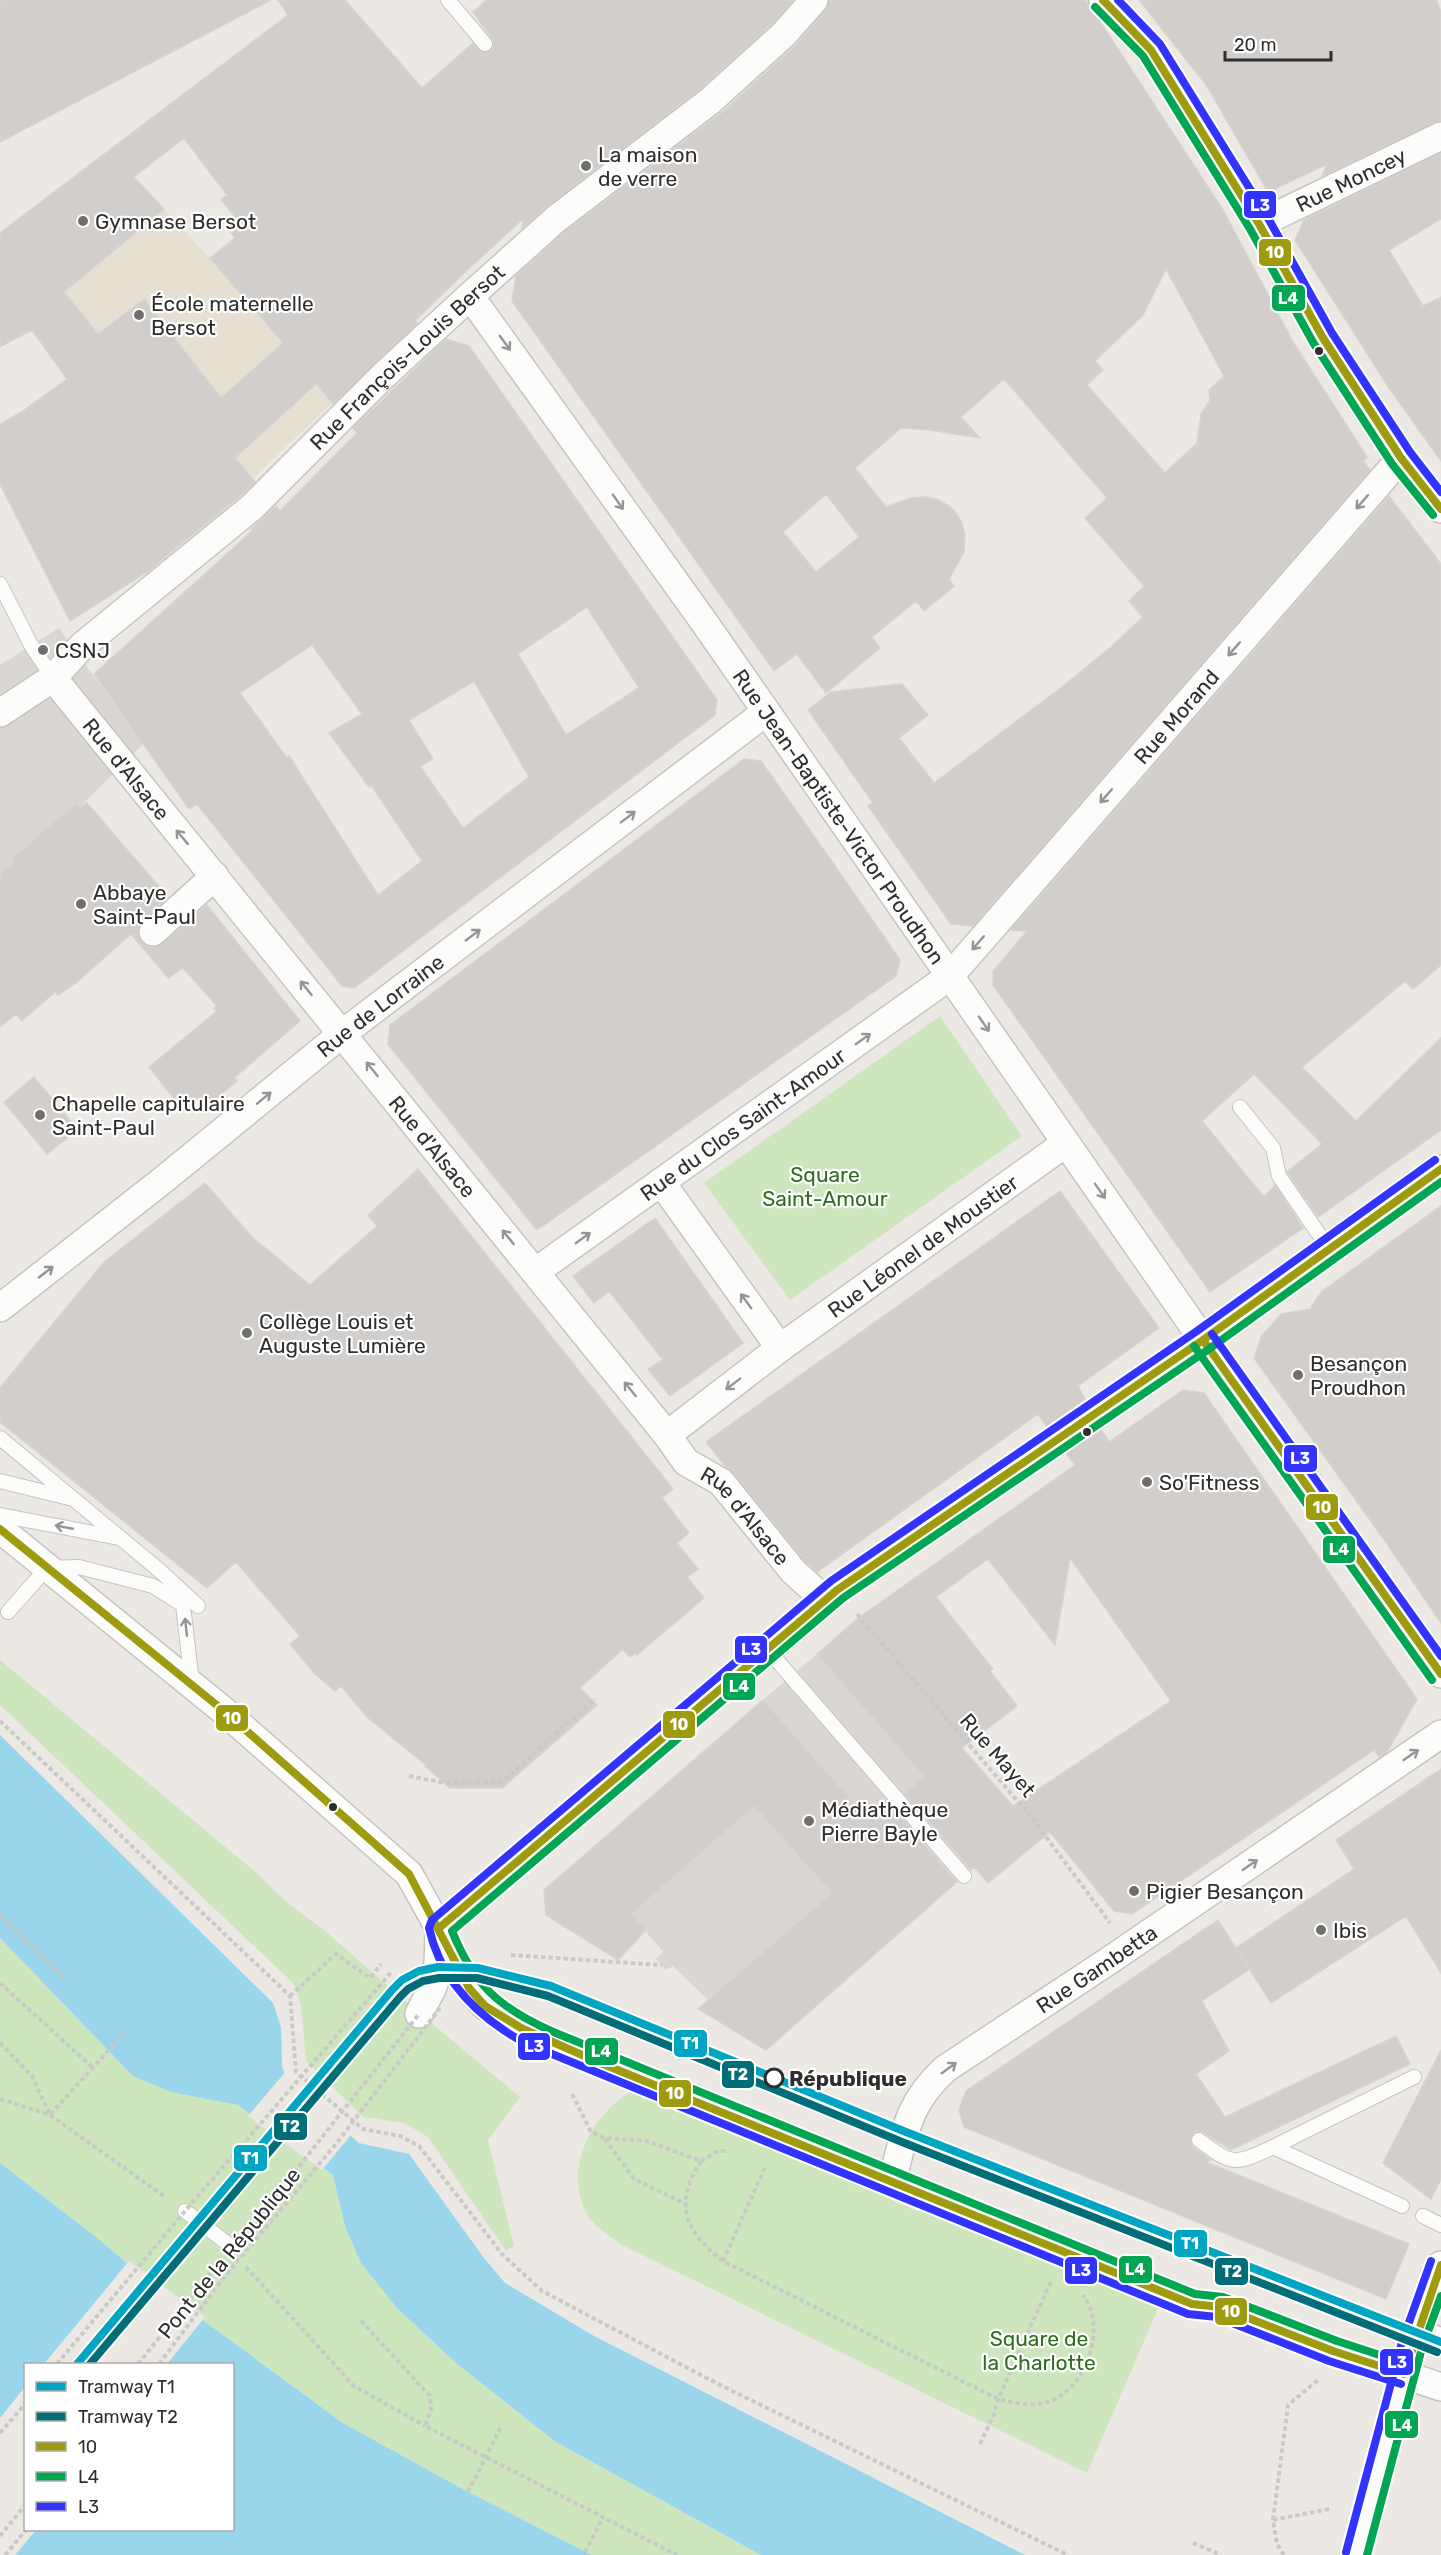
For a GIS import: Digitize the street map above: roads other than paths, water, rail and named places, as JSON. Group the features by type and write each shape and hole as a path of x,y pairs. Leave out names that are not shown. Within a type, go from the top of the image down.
{"street":[{"name":"Rue François-Louis Bersot","path":"0,713 53,678 82,646 252,507 384,376 556,219 598,176 710,101 784,34 814,0"},
{"path":"1103,0 1150,50 1259,224 1323,338 1401,458 1441,509"},
{"name":"Rue Moncey","path":"1259,224 1441,136"},
{"name":"Rue Jean-Baptiste-Victor Proudhon","path":"470,296 693,608 1203,1340 1441,1674"},
{"name":"Rue Morand","path":"950,976 1401,458"},
{"name":"Rue d'Alsace","path":"53,678 343,1033 667,1435 686,1462 721,1482 793,1571 831,1595"},
{"name":"Rue de Lorraine","path":"0,1308 343,1033 766,712"},
{"path":"153,932 215,876"},
{"name":"Rue du Clos Saint-Amour","path":"535,1272 950,976"},
{"name":"Rue Léonel de Moustier","path":"667,1435 780,1348 1066,1143"},
{"path":"430,2011 425,1998 432,1990 438,1967 439,1928 831,1595 1203,1340 1441,1169"},
{"path":"661,1182 780,1348"},
{"path":"0,1529 192,1685 409,1874 470,1988 485,2006 521,2028 609,2067 1192,2304 1220,2307 1334,2351 1441,2387"},
{"name":"Rue Gambetta","path":"892,2181 912,2112 929,2084 945,2069 1128,1948 1441,1734"},
{"path":"1356,2555 1416,2332 1438,2278"},
{"path":"1416,2332 1441,2342"}],"lane":[{"path":"448,0 485,44"},
{"path":"0,584 31,645 53,678"},
{"path":"1240,1107 1273,1148 1280,1176 1329,1249"},
{"path":"0,1438 122,1538 198,1606"},
{"path":"0,1450 22,1456"},
{"path":"0,1481 74,1500"},
{"path":"0,1515 122,1538"},
{"path":"8,1612 47,1568 79,1567 153,1586 183,1605"},
{"path":"166,1576 183,1605 192,1685"},
{"path":"767,1649 964,1876"},
{"path":"1199,2140 1220,2156 1232,2161 1245,2160 1414,2077"},
{"path":"1273,2147 1402,2206"},
{"path":"181,2208 230,2254"},
{"path":"1423,2216 1441,2225"}],"water":[{"path":"0,1735 273,2003 281,2027 282,2067 289,2083 359,2143 409,2154 484,2258 505,2283 594,2336 1025,2555 761,2555 556,2442 457,2364 397,2308 361,2263 345,2226 333,2175 238,2105 171,2092 133,2076 0,1938"},
{"path":"0,2163 100,2240 136,2271 343,2423 468,2492 592,2555 0,2555"}],"tram line":[{"name":"T1","path":"78,2363 392,1990 402,1980 419,1971 438,1967 478,1968 551,1986 906,2132 1441,2342"},
{"name":"T2","path":"91,2363 400,1997 408,1989 423,1981 439,1978 477,1978 548,1996 902,2142 1437,2352"},
{"path":"993,2167 1099,2224"}],"place":[{"name":"La maison de verre","path":"586,166"},
{"name":"Gymnase Bersot","path":"83,221"},
{"name":"École maternelle Bersot","path":"139,315"},
{"name":"CSNJ","path":"43,650"},
{"name":"Abbaye Saint-Paul","path":"81,904"},
{"name":"Chapelle capitulaire Saint-Paul","path":"40,1115"},
{"name":"Collège Louis et Auguste Lumière","path":"247,1333"},
{"name":"Besançon Proudhon","path":"1298,1375"},
{"name":"So'Fitness","path":"1147,1482"},
{"name":"Médiathèque Pierre Bayle","path":"809,1821"},
{"name":"Pigier Besançon","path":"1134,1891"},
{"name":"Ibis","path":"1321,1930"},
{"name":"République","path":"774,2078"}],"park label":[{"name":"Square Saint-Amour","path":"825,1186"},
{"name":"Square de la Charlotte","path":"1039,2350"}]}
